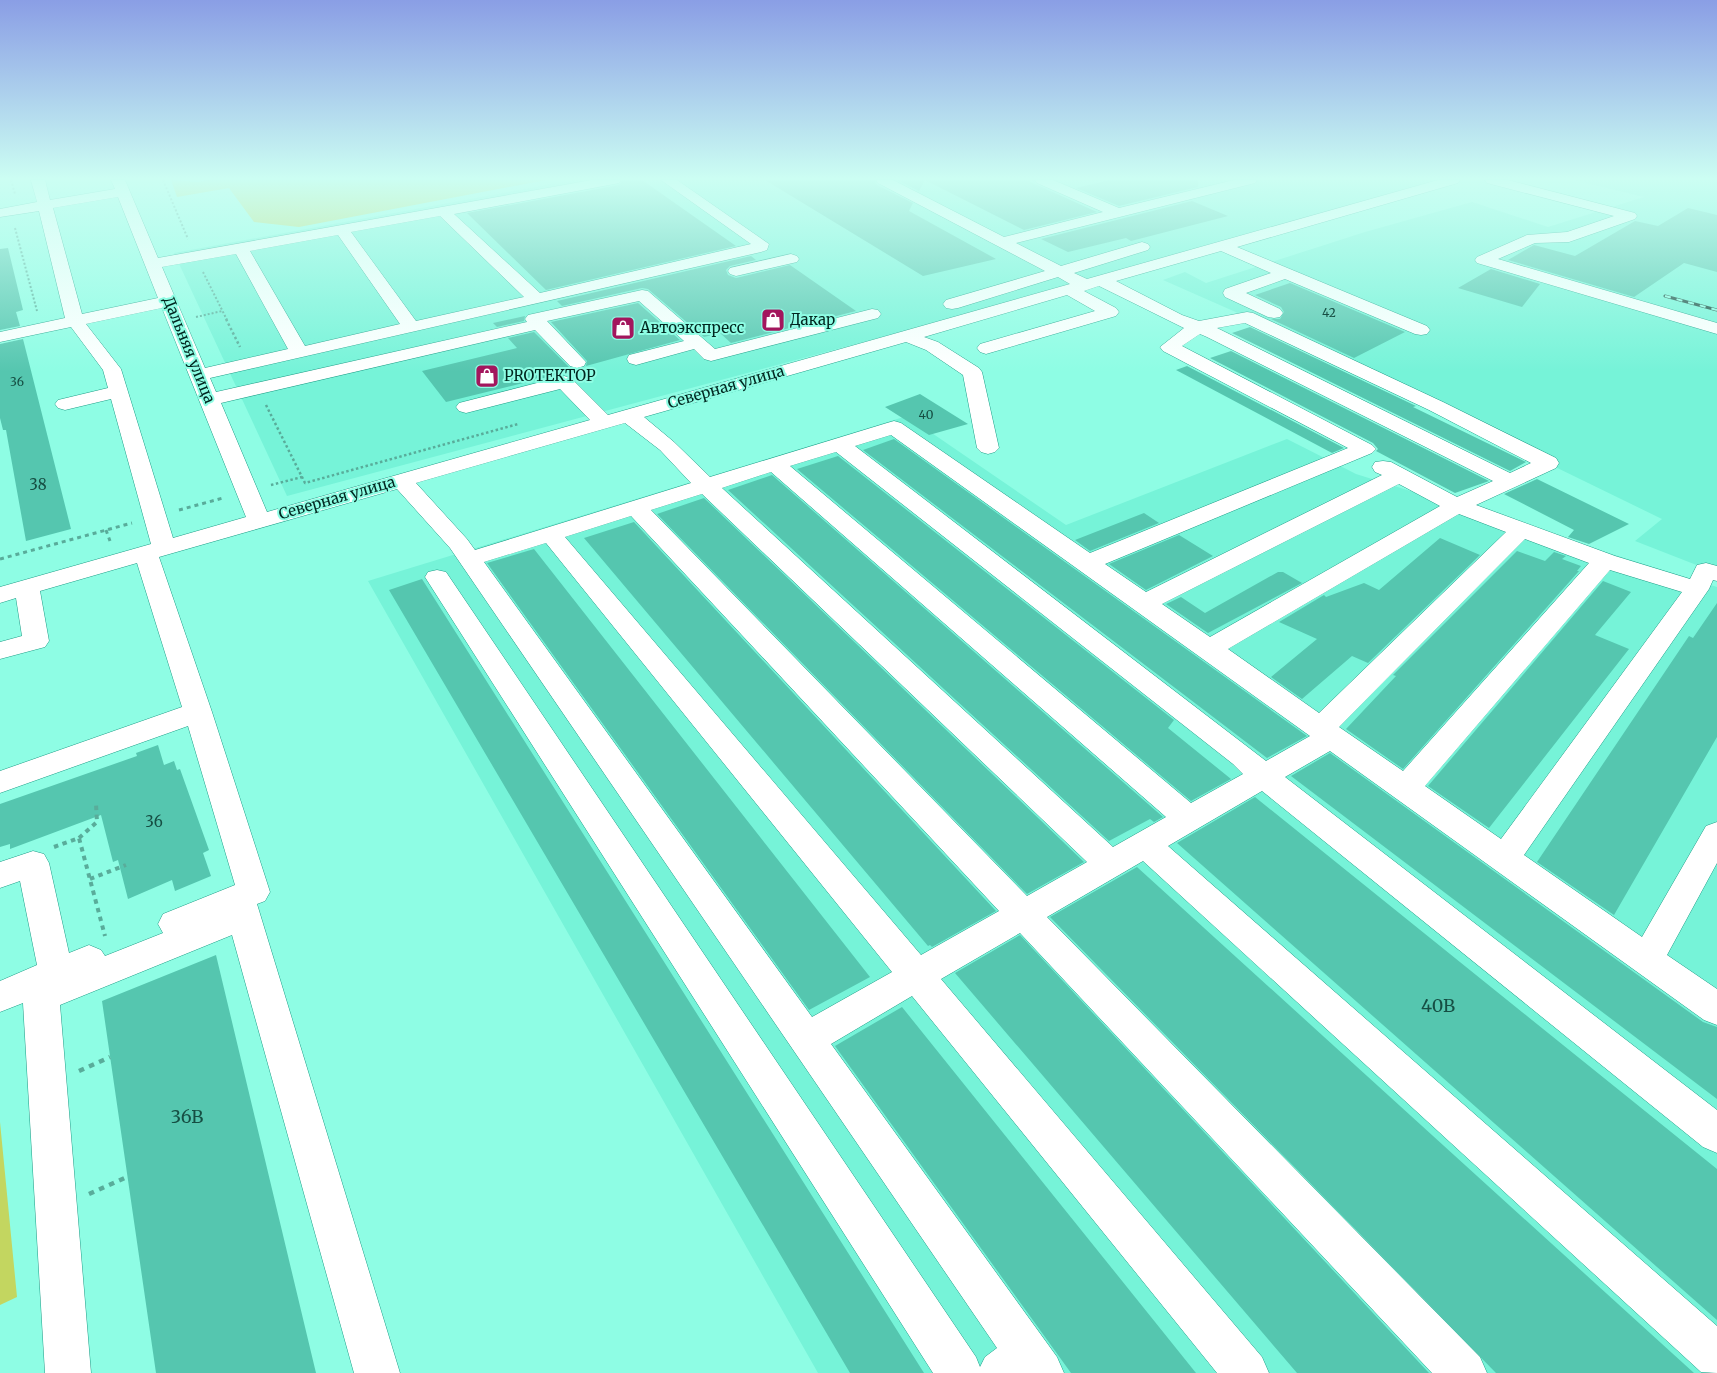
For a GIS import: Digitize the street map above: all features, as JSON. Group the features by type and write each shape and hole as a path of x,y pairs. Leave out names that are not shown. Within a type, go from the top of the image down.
{"street":[{"path":"54,244 78,333 112,370 119,392 157,516 155,550 198,712 253,892 241,907 41,997 68,1373"},
{"name":"Дальняя улица","path":"145,244 259,520"},
{"path":"153,264 263,244"},
{"path":"352,244 411,328"},
{"path":"478,244 536,299"},
{"path":"198,375 761,247 761,244"},
{"path":"1006,244 1086,285 1198,327 1510,481"},
{"name":"Северная улица","path":"0,595 1228,244"},
{"path":"1518,244 1483,260 1717,329"},
{"path":"1222,246 1421,330"},
{"path":"952,304 1142,247"},
{"path":"241,248 299,352"},
{"path":"725,273 791,259"},
{"path":"1274,313 1231,293 1286,273"},
{"path":"986,348 1110,312 1086,285"},
{"path":"642,295 640,292 659,288"},
{"path":"577,362 534,319 642,295"},
{"path":"642,295 711,355 872,314"},
{"path":"0,337 78,333 169,301"},
{"path":"1209,649 1457,506 1548,463 1436,406 1247,317 1198,327 1169,347 1354,447 1398,476 1457,506 1606,561 1707,582 1505,858"},
{"path":"209,400 540,324"},
{"path":"907,336 932,346 972,372 988,448"},
{"path":"636,359 697,343"},
{"path":"466,407 564,382 603,422"},
{"path":"65,404 119,392"},
{"path":"1087,563 1354,447 1395,423 1436,406"},
{"path":"628,415 667,446 706,485 1110,864"},
{"path":"469,558 894,427 1717,1009"},
{"path":"839,444 1243,757 1289,798 1717,1134"},
{"path":"775,464 1189,819"},
{"path":"1144,603 1398,476"},
{"path":"401,480 459,544 806,1038 1023,1367"},
{"path":"635,507 1464,1373"},
{"path":"806,1038 1264,776 1327,732 1497,552 1522,530"},
{"path":"550,533 1246,1373"},
{"path":"1406,788 1588,579 1606,561"},
{"path":"438,577 960,1373"},
{"path":"0,652 36,640 27,587"},
{"path":"474,632 512,620"},
{"path":"0,782 198,712"},
{"path":"1647,959 1717,834"},
{"path":"1145,844 1717,1356"},
{"path":"0,876 33,863 56,973"},
{"path":"0,997 109,952 241,907"},
{"path":"241,907 377,1373"}],"path":[{"path":"19,244 37,312"},
{"path":"190,244 248,364"},
{"path":"258,388 304,483"},
{"path":"0,560 302,477"},
{"path":"53,848 79,838 97,822 96,804"},
{"path":"79,838 109,952"},
{"path":"90,879 126,865"},
{"path":"77,1072 110,1057"},
{"path":"81,1198 127,1176"}],"shaded area":[{"path":"223,244 1212,244 953,318 287,496 174,253"},
{"path":"1327,244 1717,244 1717,573 1635,541 1662,519 1247,317 1163,280 1185,272 1206,283"},
{"path":"907,416 1066,525 1287,439 1356,474 1717,587 1717,1373 818,1373 368,581"},
{"path":"0,1122 17,1297 0,1305"}],"building":[{"path":"499,244 733,244 736,246 546,290"},
{"path":"870,244 969,244 996,259 923,276"},
{"path":"1052,244 1101,244 1068,252"},
{"path":"1595,244 1717,244 1717,272 1684,263 1634,297 1508,260 1534,245 1575,256"},
{"path":"8,248 23,310 16,312 20,326 0,330 0,249"},
{"path":"751,256 756,260 730,266 726,270 728,275 736,278 790,265 856,311 731,343 720,333 704,337 648,289 642,288 562,306 557,301"},
{"path":"1491,269 1540,284 1522,307 1458,288"},
{"path":"1290,283 1405,332 1354,358 1271,319 1280,319 1284,312 1281,307 1255,295"},
{"name":"Автоэкспресс","path":"638,303 680,340 586,366 587,361 551,322"},
{"path":"525,316 524,321 497,327 493,323"},
{"path":"1250,327 1416,406 1413,407 1526,462 1510,471 1232,333"},
{"name":"PROТЕКТОР","path":"534,332 569,367 576,370 446,402 422,371 517,348 508,338"},
{"path":"23,339 71,529 26,541 6,430 3,430 0,418 0,344"},
{"path":"1231,351 1489,481 1455,493 1376,451 1378,449 1373,443 1210,358"},
{"path":"1187,366 1344,448 1332,453 1176,370"},
{"path":"920,394 968,424 929,435 885,407"},
{"path":"894,439 1307,736 1267,758 863,450"},
{"path":"838,456 1174,720 1168,728 1231,779 1191,801 797,469"},
{"path":"772,475 1163,817 1154,822 1150,819 1109,841 728,490"},
{"path":"1537,479 1629,524 1589,544 1568,537 1574,530 1504,494"},
{"path":"704,498 1084,862 1027,894 657,514"},
{"path":"1144,513 1159,523 1090,551 1075,540"},
{"path":"634,522 996,911 932,947 928,946 584,538"},
{"path":"1179,535 1213,556 1146,590 1109,564"},
{"path":"1440,538 1480,555 1368,663 1352,656 1302,699 1271,677 1317,639 1279,622 1324,595 1326,597 1364,583 1379,590"},
{"path":"534,549 870,977 809,1010 487,563"},
{"path":"1517,551 1545,561 1554,552 1566,556 1562,559 1581,566 1577,571 1579,571 1403,769 1346,729 1396,676 1393,675"},
{"path":"1278,572 1283,572 1302,583 1208,633 1166,604 1181,597 1205,613"},
{"path":"422,579 924,1373 850,1373 389,590"},
{"path":"1603,581 1631,592 1595,635 1629,649 1489,828 1428,786"},
{"path":"1717,603 1717,737 1614,915 1537,862 1689,636 1693,638"},
{"path":"158,745 164,765 174,761 177,770 180,769 209,850 203,853 211,876 175,891 172,880 128,899 118,860 113,862 101,815 10,849 10,844 0,847 0,804 137,756 136,753"},
{"path":"1330,753 1703,1022 1717,1027 1717,1099 1291,776"},
{"path":"1255,797 1717,1169 1717,1320 1177,843"},
{"path":"1137,867 1694,1373 1496,1373 1050,917"},
{"path":"1020,935 1429,1373 1297,1373 955,973"},
{"path":"216,955 316,1373 156,1373 102,1001"},
{"path":"902,1007 1196,1373 1071,1373 835,1046"}],"railway":[{"path":"1665,296 1717,310"}],"place":[{"name":"Дакар","path":"773,320"},
{"name":"Автоэкспресс","path":"623,328"},
{"name":"PROТЕКТОР","path":"487,376"}]}
